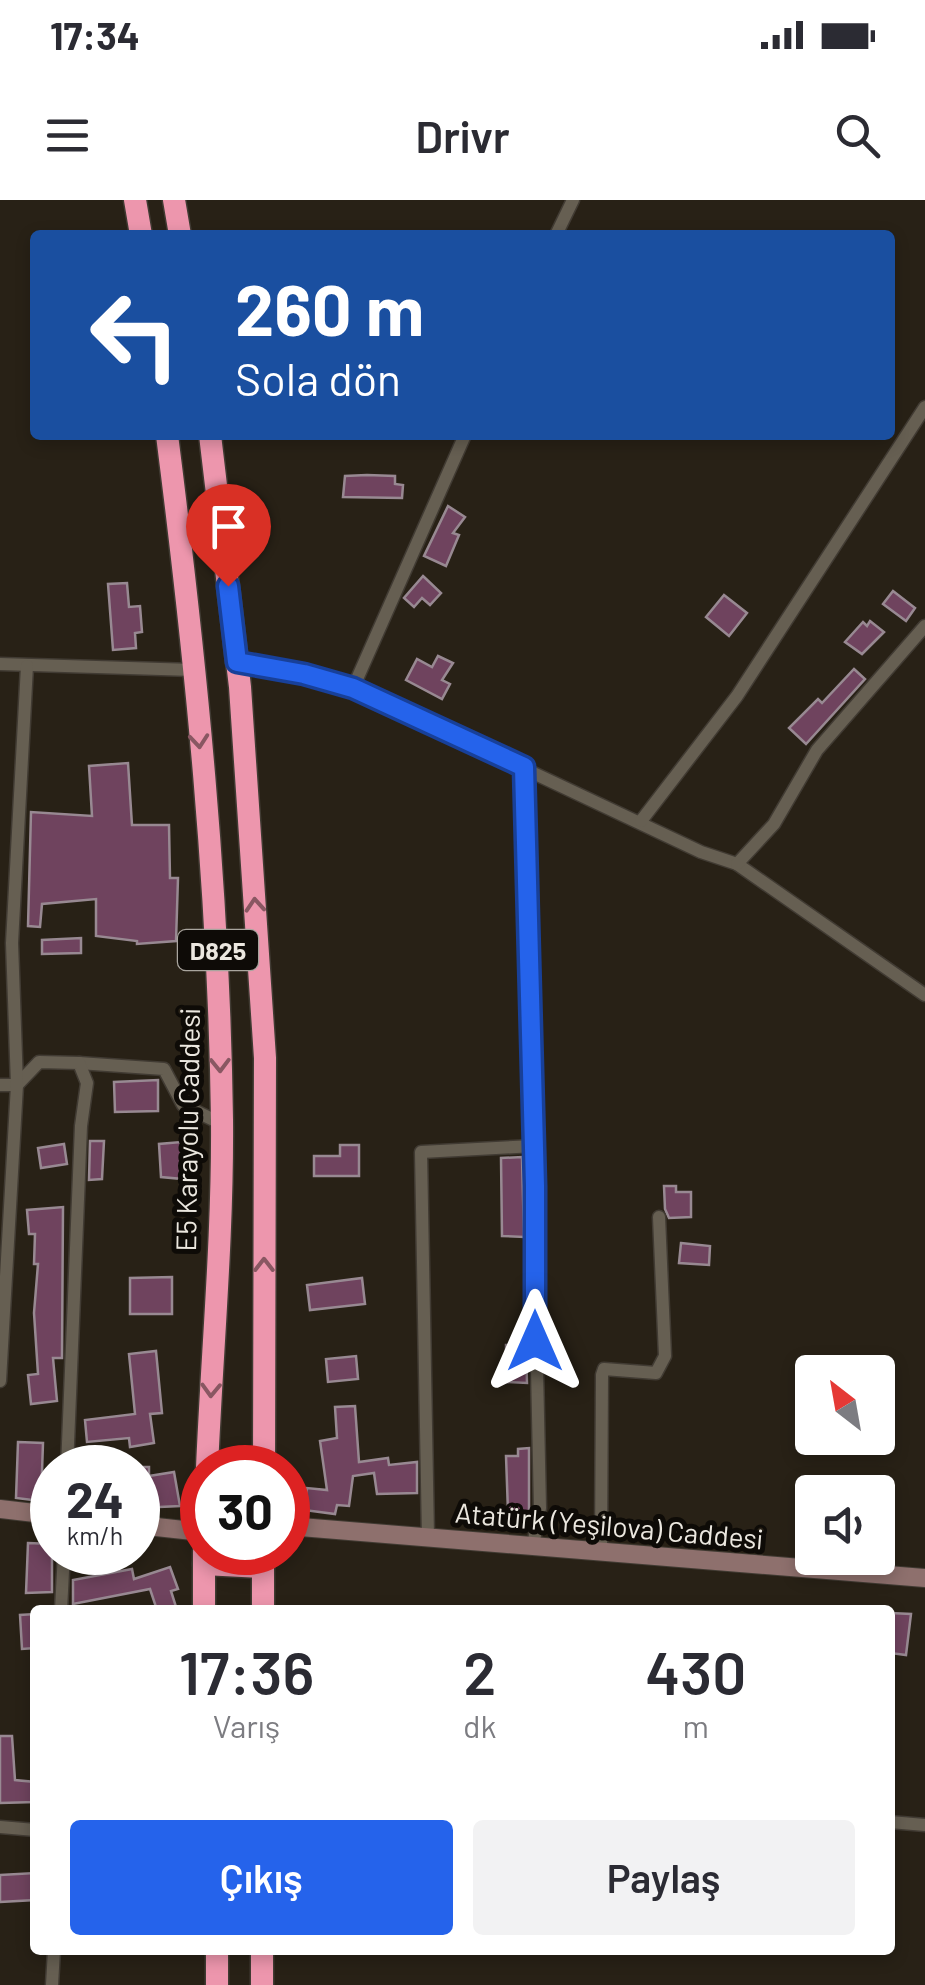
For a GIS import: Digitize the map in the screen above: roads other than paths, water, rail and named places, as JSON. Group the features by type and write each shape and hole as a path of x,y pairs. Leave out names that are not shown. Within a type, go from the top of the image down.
{"highway":[{"path":"135,200 140,230"},
{"path":"174,200 179,230"},
{"name":"E5 Karayolu Caddesi","path":"168,440 218,943 222,1124 208,1445"},
{"name":"D825","path":"211,440 237,662 265,1058 264,1445"},
{"path":"204,1575 204,1605"},
{"path":"263,1575 263,1605"},
{"path":"217,1955 217,1985"},
{"path":"262,1955 262,1985"}],"street":[{"path":"558,230 572,200"},
{"path":"642,821 737,696 925,407"},
{"path":"353,688 463,440"},
{"path":"737,864 774,824 817,750 925,626"},
{"path":"237,662 353,688 701,852 737,864 925,995"},
{"path":"0,664 193,670"},
{"path":"0,1381 17,1084 12,943 27,666"},
{"path":"524,767 540,1508 533,1546"},
{"path":"0,1086 17,1084 39,1062 164,1069 183,1105 222,1124"},
{"path":"68,1445 81,1126 88,1083 79,1062"},
{"path":"428,1537 421,1152 534,1146"},
{"path":"601,1552 602,1376 604,1370 656,1373 665,1356 658,1218"},
{"path":"0,1510 30,1513"},
{"name":"Atatürk (Yeşilova) Caddesi","path":"310,1528 925,1578"},
{"path":"61,1605 63,1575"},
{"path":"895,1822 925,1825"},
{"path":"0,1827 30,1830"},
{"path":"52,1985 54,1955"}]}
